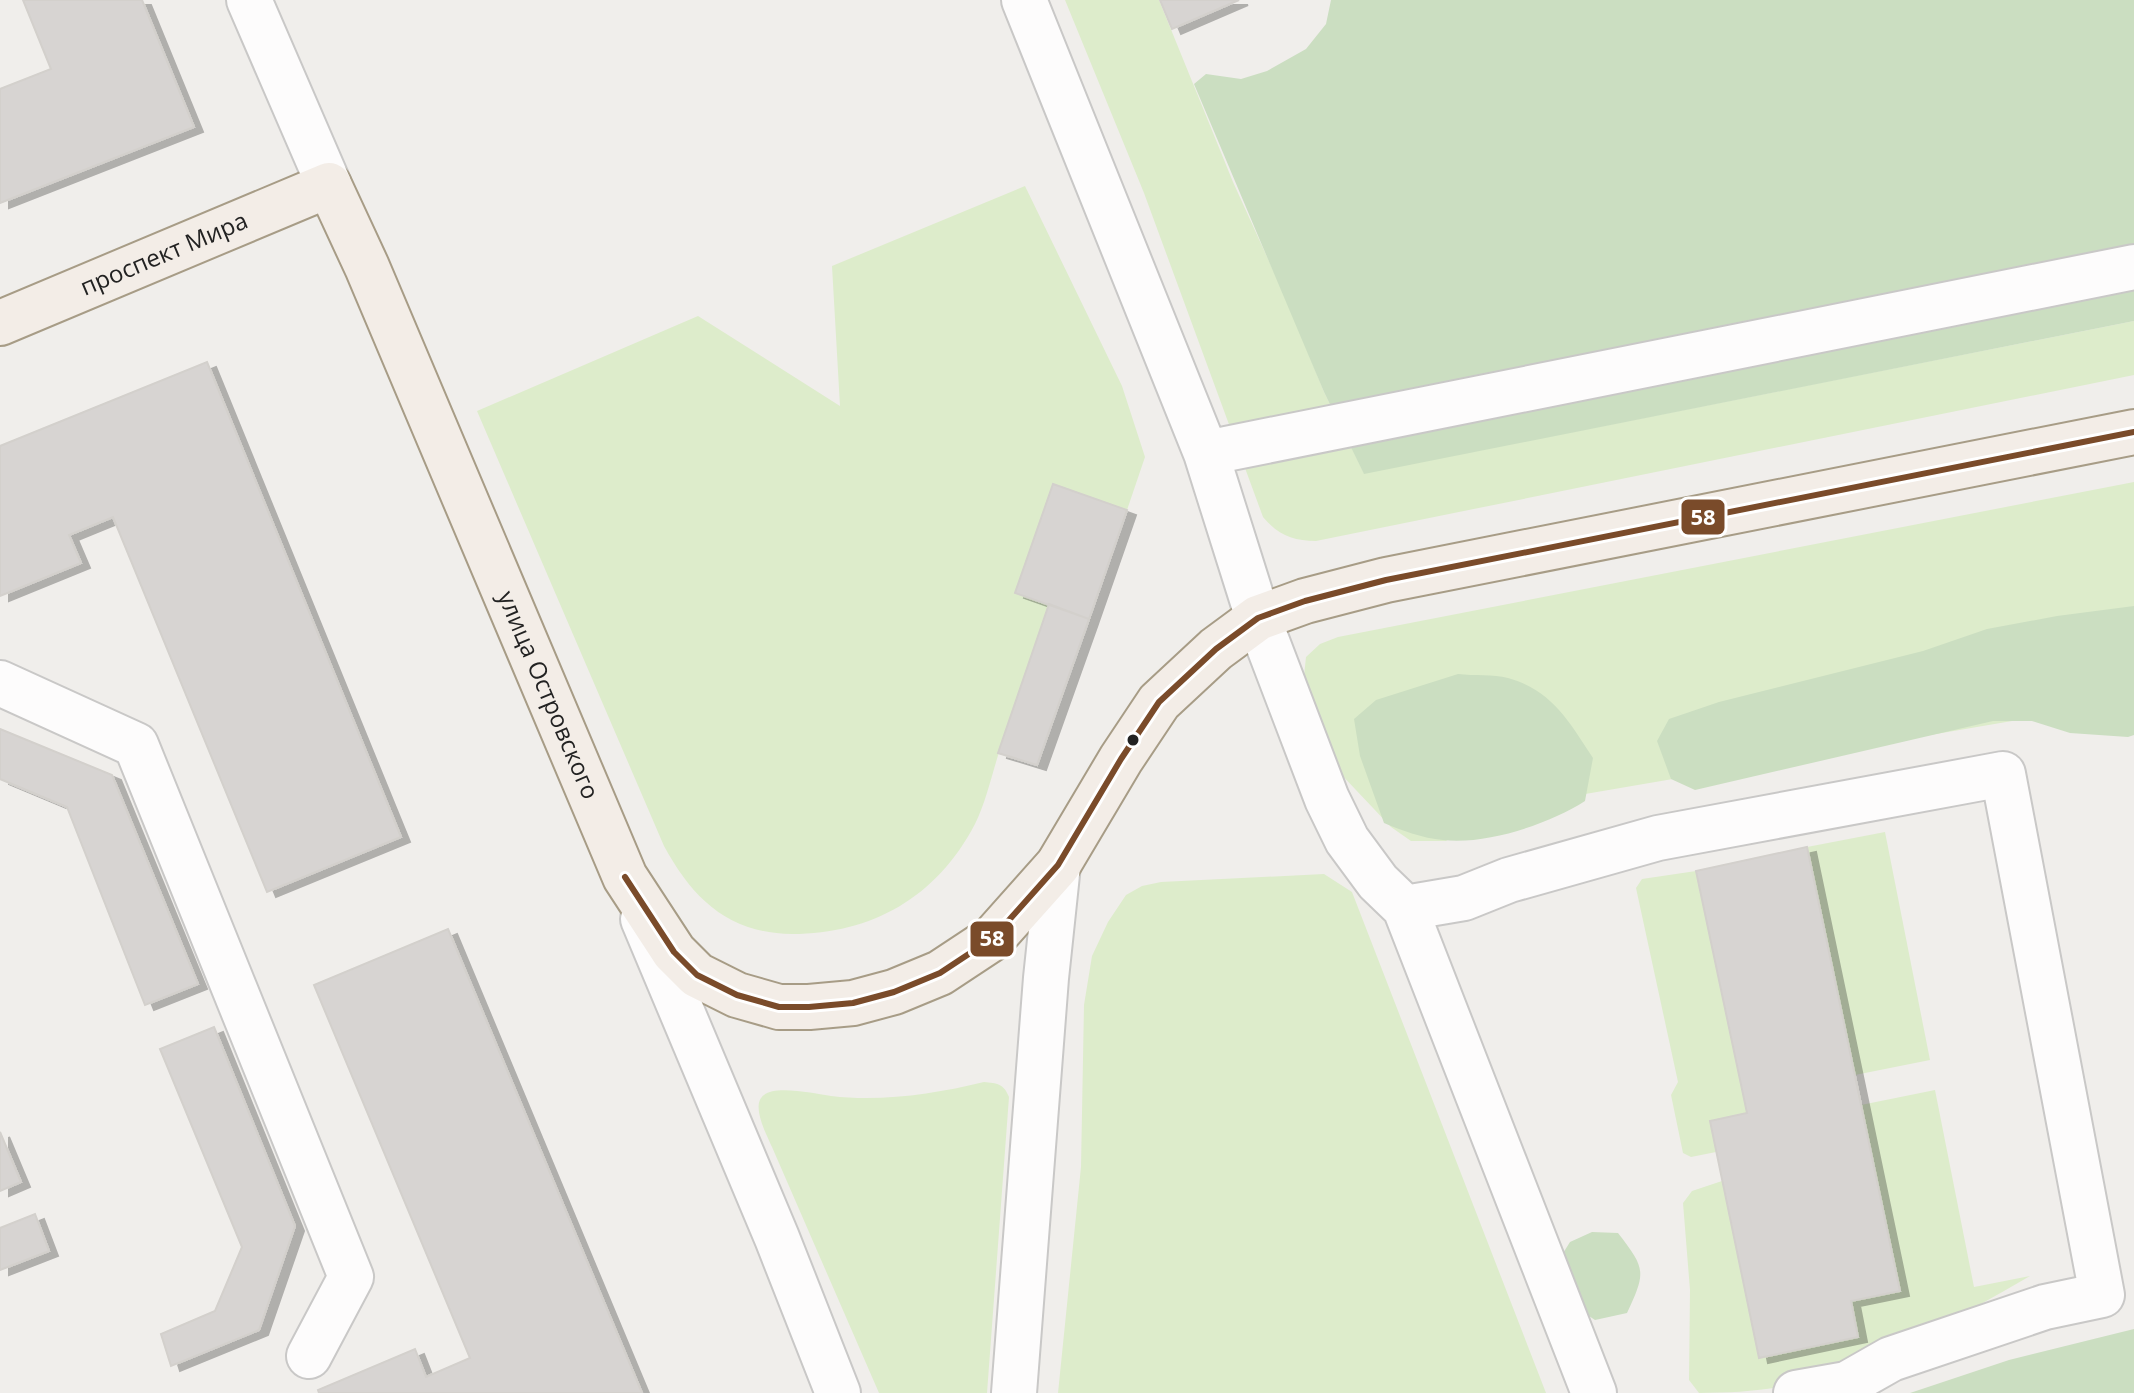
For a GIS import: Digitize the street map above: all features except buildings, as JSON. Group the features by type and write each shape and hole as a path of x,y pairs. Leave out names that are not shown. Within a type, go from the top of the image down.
{"main road":[{"name":"проспект Мира","path":"0,323 329,185"},
{"name":"улица Островского","path":"329,185 367,267 625,877"},
{"path":"625,877 674,952 697,975 737,995 779,1007 809,1007 853,1003 894,992 940,973 993,938 1058,865 1159,702 1216,649 1258,618 1305,601 1386,580 2134,432"}],"street":[{"name":"улица Островского","path":"249,0 329,185"},
{"path":"1024,0 1206,453 1258,618 1327,799 1347,840 1378,882 1405,908 1594,1393"},
{"path":"1206,453 2134,267"},
{"path":"0,683 136,745 351,1277 309,1356"},
{"path":"1405,908 1464,898 1509,880 1658,838 2003,774 2102,1295 2045,1307 1891,1359 1847,1384 1796,1393"},
{"path":"1014,1393 1046,978 1058,865"},
{"name":"улица Островского","path":"625,877 777,1238 838,1393"}],"green space":[{"path":"1065,0 1159,0 1233,182 1324,392 1364,473 2134,321 2134,375 1316,541 1293,538 1280,533 1263,517 1144,193"},
{"path":"1331,0 2134,0 2134,321 1364,474 1324,392 1194,84 1206,74 1241,79 1267,71 1306,49 1326,24"},
{"path":"1025,186 1122,386 1145,457 1127,510 1053,484 1015,592 1049,604 979,815 960,850 942,872 899,906 849,927 792,934 749,927 731,920 700,897 664,846 477,411 698,316 840,406 832,266"},
{"path":"2134,482 2134,700 1486,811 1446,841 1411,841 1391,827 1338,771 1304,676 1306,657 1320,644 1338,637"},
{"path":"2134,606 2134,735 2128,737 2070,733 2032,721 1993,721 1695,790 1671,779 1657,741 1669,719 1719,702 1923,651 1987,629"},
{"path":"1458,674 1496,676 1523,683 1558,709 1593,758 1585,801 1536,825 1479,839 1435,839 1384,823 1360,756 1354,719 1376,700"},
{"path":"1885,832 1930,1060 1855,1075 1807,847"},
{"path":"1696,871 1747,1113 1710,1121 1716,1152 1691,1157 1683,1153 1671,1095 1678,1082 1636,888 1642,879"},
{"path":"1324,874 1352,892 1546,1393 1058,1393 1081,1167 1084,1005 1092,956 1108,922 1126,895 1142,886 1161,882"},
{"path":"984,1082 1000,1085 1009,1097 987,1393 879,1393 764,1128 759,1113 760,1100 770,1092 787,1090 850,1098 888,1097"},
{"path":"1935,1090 1974,1287 2030,1276 1886,1353 1825,1376 1748,1391 1699,1393 1689,1380 1690,1290 1683,1203 1692,1191 1722,1181 1759,1358 1857,1337 1851,1301 1900,1291 1861,1105"},
{"path":"1592,1232 1618,1233 1638,1263 1640,1279 1627,1313 1595,1320 1577,1308 1560,1258 1570,1242"},
{"path":"2134,1329 2134,1393 1910,1393 2009,1360"}],"transit line":[{"name":"58","path":"625,877 674,952 697,975 737,995 779,1007 809,1007 853,1003 894,992 940,973 993,938 1058,865 1159,702 1216,649 1258,618 1305,601 1386,580 2134,432"}]}
